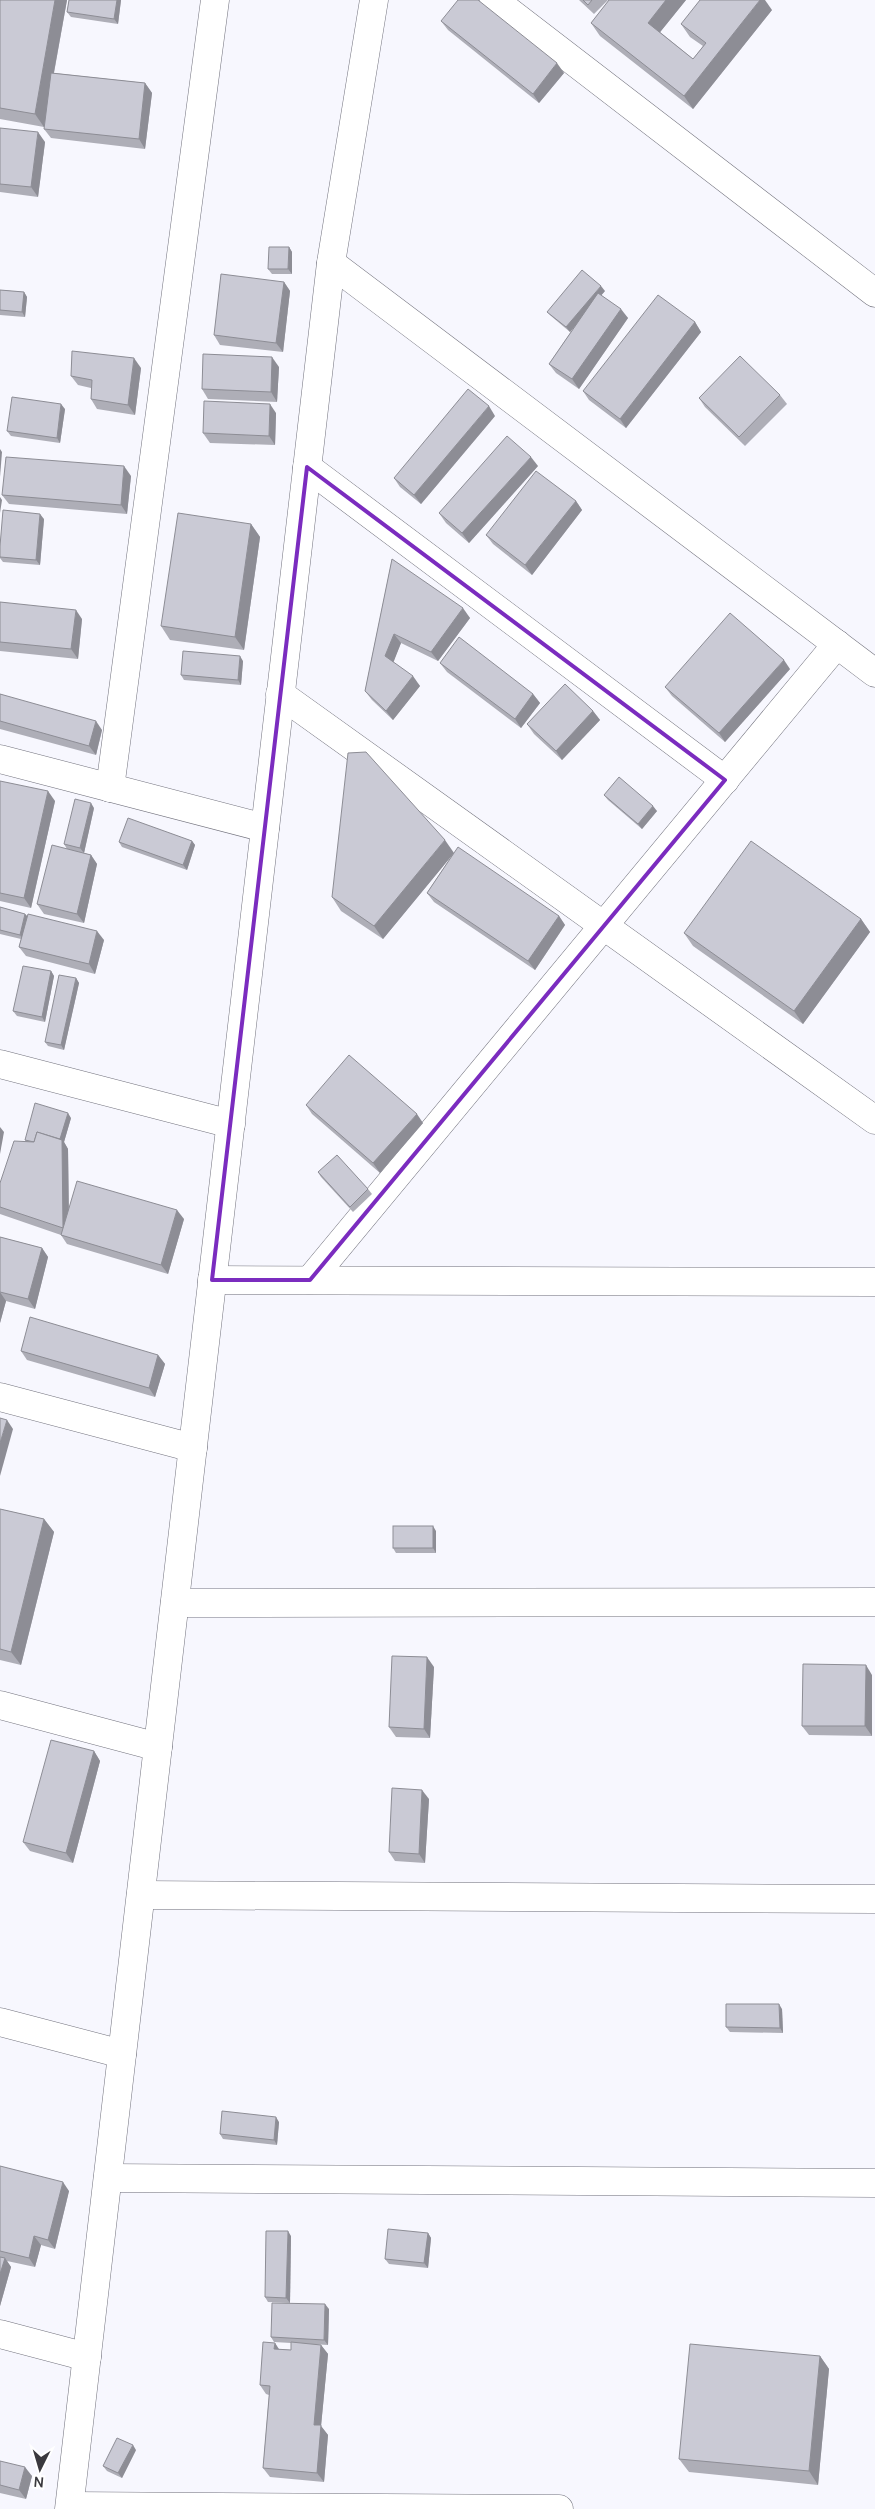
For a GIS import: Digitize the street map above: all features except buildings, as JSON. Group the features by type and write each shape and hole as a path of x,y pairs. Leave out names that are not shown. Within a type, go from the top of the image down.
{"street":[{"path":"110,788 215,0"},
{"path":"374,0 331,263 70,2508 559,2509"},
{"path":"494,0 875,293"},
{"path":"331,263 875,674"},
{"path":"307,467 725,780"},
{"path":"310,1280 836,644"},
{"path":"280,694 875,1120"},
{"path":"0,759 265,828"},
{"path":"0,1064 231,1124"},
{"path":"212,1280 875,1282"},
{"path":"0,1397 193,1448"},
{"path":"175,1603 875,1602"},
{"path":"0,1705 158,1747"},
{"path":"140,1895 875,1899"},
{"path":"0,2022 122,2054"},
{"path":"108,2178 875,2183"},
{"path":"0,2334 87,2358"}],"highlighted area":[{"path":"307,467 725,780 310,1280 212,1280"}]}
